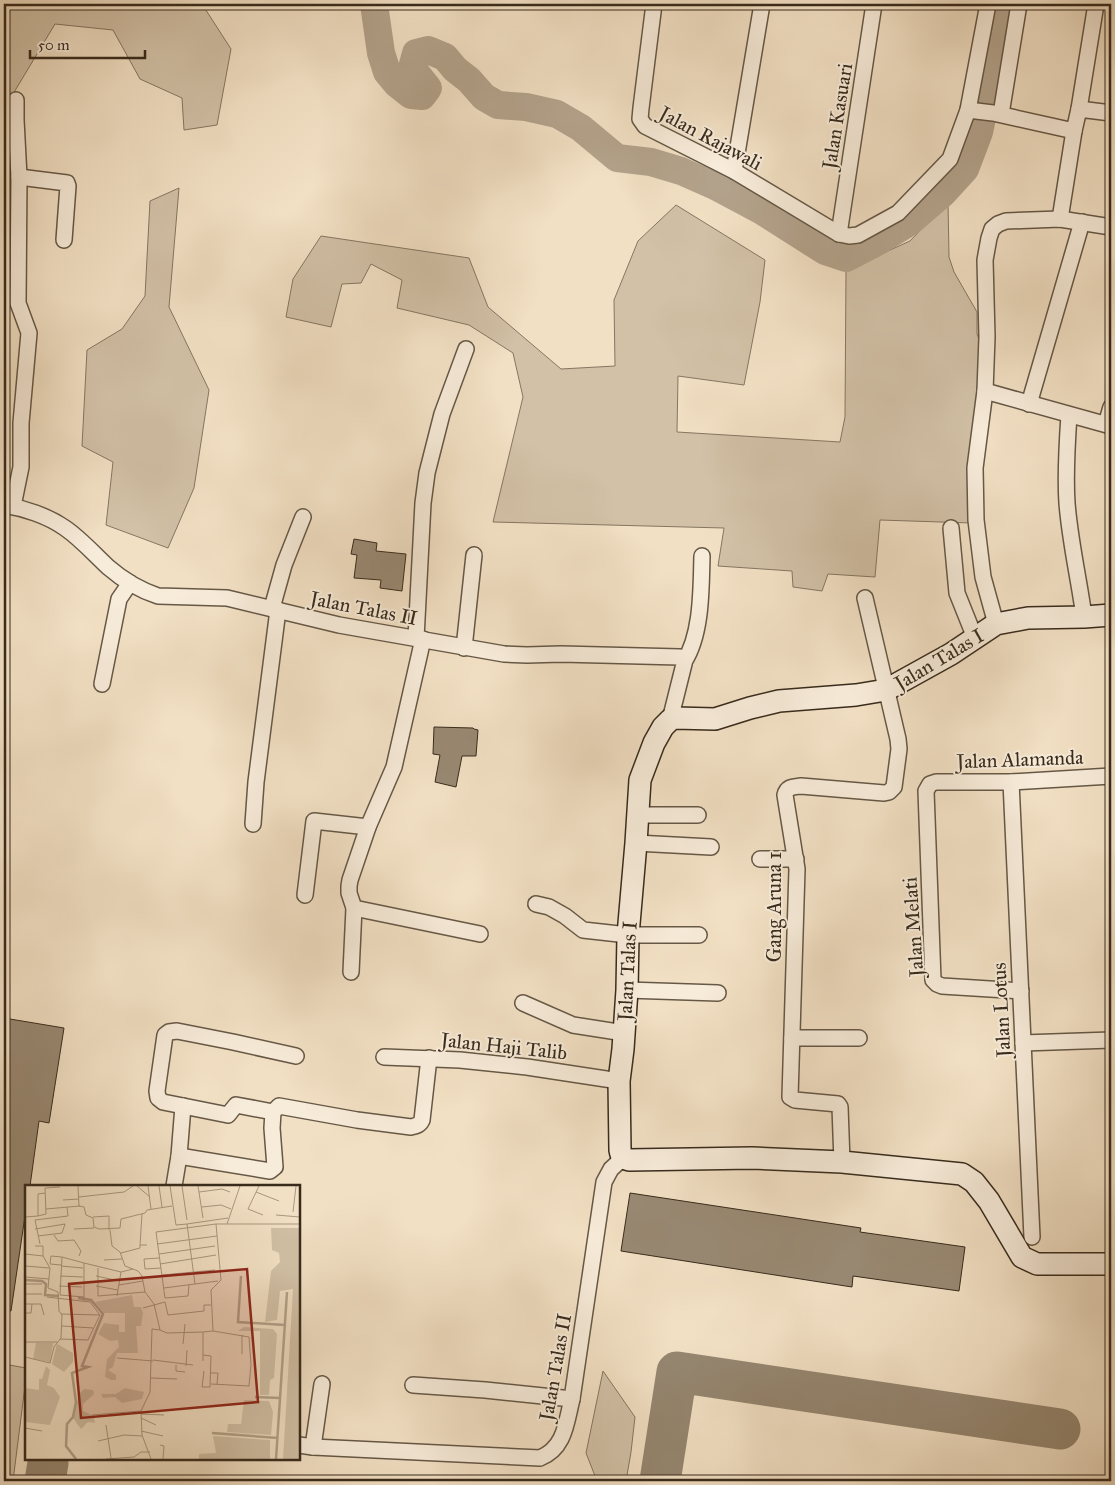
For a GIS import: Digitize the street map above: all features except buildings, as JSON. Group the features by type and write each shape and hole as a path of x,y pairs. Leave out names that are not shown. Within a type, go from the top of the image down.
{"street":[{"name":"Jalan Rajawali","path":"654,4 640,119 645,126 734,171 839,234"},
{"path":"734,171 762,4"},
{"name":"Jalan Kasuari","path":"839,234 874,4"},
{"path":"839,234 858,235 898,213 950,159 971,110 988,4"},
{"path":"997,114 1019,4"},
{"path":"1060,219 1096,4"},
{"path":"8,506 22,467 21,423 29,332 11,306 19,177 10,119 16,100"},
{"path":"1079,109 1111,113"},
{"path":"971,110 1074,131"},
{"path":"19,177 67,183 64,240"},
{"path":"996,624 983,577 976,520 975,468 985,392 987,337 986,247 992,229 1006,221 1060,219 1111,227"},
{"path":"1029,404 1082,222"},
{"path":"351,972 354,908 348,886 368,828 394,767 420,639 424,503 427,473 442,414 466,349"},
{"path":"985,392 1109,425 1111,407"},
{"path":"1069,415 1066,458 1067,502 1084,617"},
{"name":"Jalan Talas II","path":"8,506 38,514 64,527 108,567 130,583 158,596 227,598 339,625 504,654 668,656 680,657 684,662"},
{"path":"253,824 275,609 284,565 303,517"},
{"path":"951,528 957,593 975,638"},
{"path":"464,648 474,555"},
{"path":"670,720 684,662 690,653 700,608 702,556"},
{"path":"102,684 119,599 130,583"},
{"path":"865,598 886,690"},
{"name":"Jalan Talas I","path":"623,1158 620,1150 619,1080 624,1033 628,935 640,780 645,763 654,744 670,720 675,718 715,719 779,701 856,695 886,690 951,654 996,624 1028,618 1084,617 1111,614"},
{"name":"Gang Aruna 1","path":"842,1162 840,1107 838,1104 795,1100 790,1097 797,869 786,791 791,787 801,786 890,792 894,787 899,749 886,690"},
{"name":"Jalan Alamanda","path":"930,784 937,782 1010,782 1111,776"},
{"name":"Jalan Lotus","path":"1010,782 1032,1237"},
{"name":"Jalan Melati","path":"930,784 926,791 933,980 942,986 1021,991"},
{"path":"637,815 698,815"},
{"path":"305,895 314,821 368,828"},
{"path":"636,843 711,847"},
{"path":"760,859 796,859"},
{"path":"536,904 549,907 565,916 583,930 628,935 699,935"},
{"path":"354,908 480,934"},
{"path":"627,990 718,993"},
{"path":"523,1003 573,1025 624,1033"},
{"path":"273,1112 236,1105 228,1115 163,1102 158,1098 157,1091 165,1035 169,1032 177,1031 296,1056"},
{"path":"792,1038 859,1038"},
{"path":"1023,1043 1111,1040"},
{"name":"Jalan Haji Talib","path":"384,1057 460,1060 619,1080"},
{"path":"179,1156 270,1172 275,1166 272,1140 273,1112 279,1106 357,1120 411,1127 416,1126 422,1120 430,1058"},
{"path":"174,1185 179,1156 183,1106"},
{"path":"623,1158 629,1160 752,1158 842,1162 962,1174 974,1182 989,1200 1022,1256 1029,1261 1037,1264 1111,1264"},
{"name":"Jalan Talas II","path":"306,1446 540,1458 549,1454 557,1446 564,1432 572,1399 604,1182 610,1170 623,1158"},
{"path":"306,1446 322,1384"},
{"path":"413,1385 572,1399"}],"shaded area":[{"path":"4,4 202,4 231,49 217,125 184,130 182,98 140,79 113,30 55,24 4,109"},
{"path":"179,188 169,307 209,390 194,488 168,548 106,525 113,462 82,446 87,350 122,329 145,296 150,201"},
{"path":"948,201 949,257 954,272 977,312 977,334 981,345 982,517 971,523 880,520 875,577 828,574 822,591 793,587 792,571 718,566 724,528 493,522 523,397 513,353 469,325 397,308 402,280 371,264 361,283 342,284 331,327 286,317 293,279 321,236 469,258 488,307 561,369 615,366 614,300 638,241 676,205 765,260 760,302 744,385 678,376 677,432 840,442 845,417 846,270 910,241"},
{"path":"4,1364 25,1368 25,1386 13,1481 4,1481"},
{"path":"603,1371 635,1417 626,1481 597,1481 586,1453"}],"waterway":[{"path":"374,4 381,53 387,72 397,84 411,95 422,96 428,88 412,68 416,53 428,50 445,57 484,97 498,105 526,107 557,114 581,128 617,158 651,162 681,171 715,186 762,211 825,251 846,258 908,223 943,193 965,169 979,132 1004,4"}],"taxiway":[{"path":"660,1481 677,1372 1060,1429"},
{"path":"45,1481 48,1463"}]}
